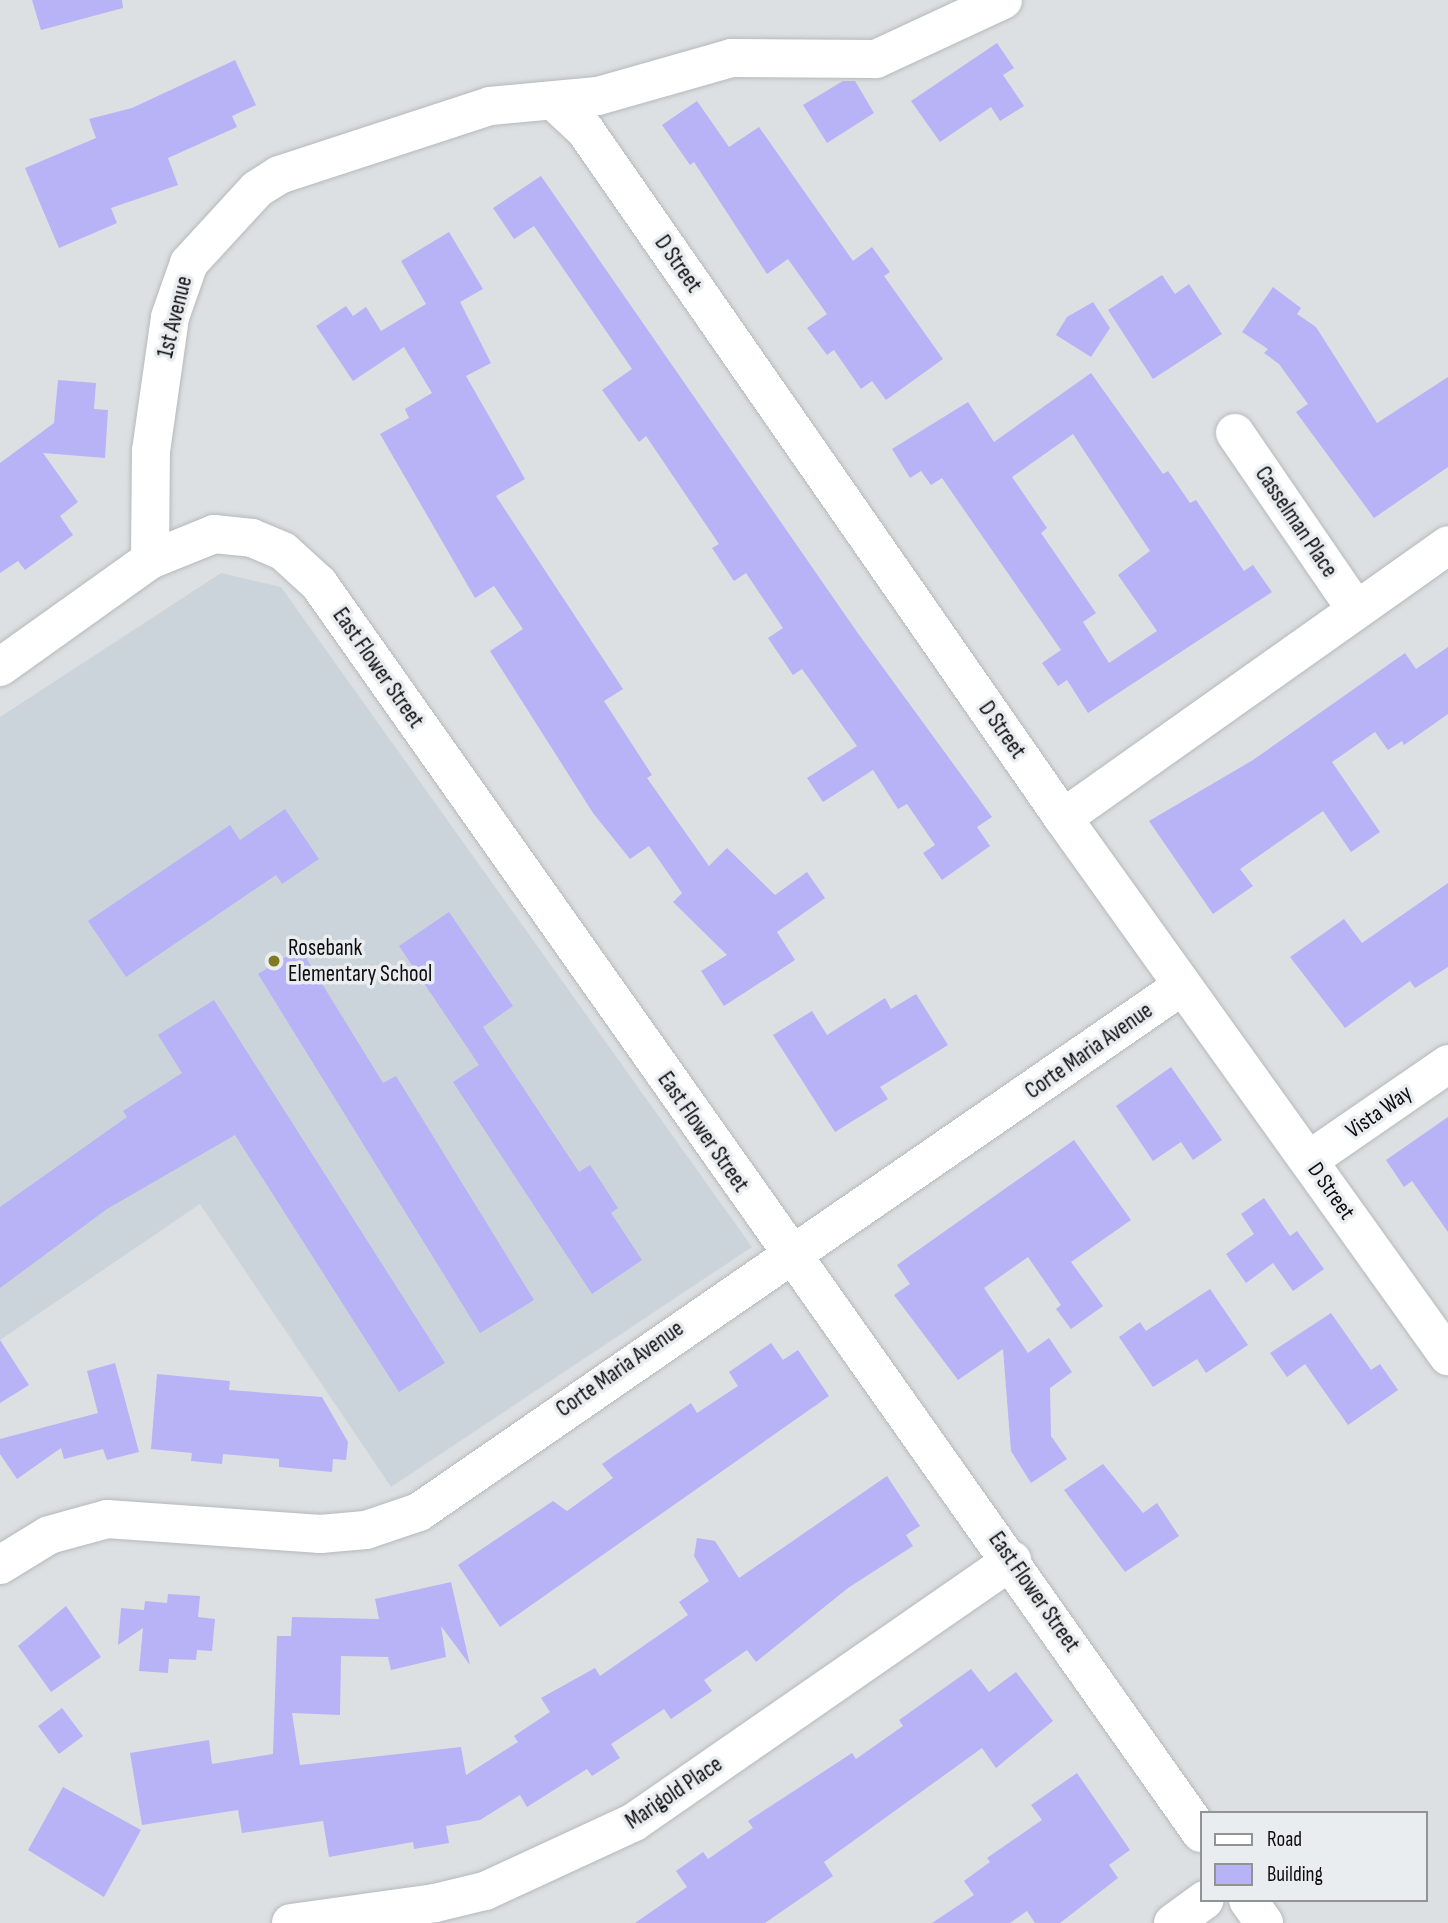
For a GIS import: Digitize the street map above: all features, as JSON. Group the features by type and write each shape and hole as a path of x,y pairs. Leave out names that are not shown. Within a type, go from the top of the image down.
{"street":[{"name":"1st Avenue","path":"150,560 151,450 166,342 189,263 205,240 239,205 279,175 490,106 557,104 731,58 876,59 1003,0"},
{"name":"D Street","path":"557,104 585,130 1063,818 1448,1356"},
{"name":"Casselman Place","path":"1236,433 1356,610"},
{"name":"East Flower Street","path":"150,560 214,534 252,538 283,551 319,584 789,1252 1012,1560 1200,1832"},
{"path":"1063,818 1448,545"},
{"path":"0,667 150,560"},
{"name":"Corte Maria Avenue","path":"0,1565 49,1535 107,1520 320,1534 403,1519 789,1252 921,1170 1182,986"},
{"name":"Vista Way","path":"1309,1160 1448,1064"},
{"name":"Marigold Place","path":"291,1923 435,1903 485,1891 634,1822 1012,1560"},
{"path":"1172,1923 1202,1902"},
{"path":"1249,1902 1264,1923"}],"shaded area":[{"name":"Rosebank Elementary School","path":"221,573 281,587 752,1247 391,1487 200,1204 0,1340 0,717"}],"building":[{"path":"32,0 122,0 123,8 41,30"},
{"path":"997,43 1014,68 1003,75 1024,106 1000,121 991,107 940,142 911,101"},
{"path":"235,60 256,105 232,116 237,127 168,158 178,185 111,208 117,223 59,248 25,168 96,138 89,119 132,108"},
{"path":"843,81 855,81 874,113 827,143 803,105"},
{"path":"697,101 729,147 759,127 853,261 872,247 890,272 884,276 943,359 886,400 872,381 861,389 834,350 827,355 807,328 827,314 788,259 767,274 694,162 690,165 662,125"},
{"path":"541,176 857,632 992,817 977,827 990,846 942,880 923,853 935,845 907,804 898,809 873,770 823,802 807,778 857,746 802,669 793,675 768,638 783,628 746,573 734,581 712,548 719,544 646,436 639,442 602,390 632,369 534,226 514,239 493,208"},
{"path":"449,232 483,289 460,302 491,363 466,376 525,479 496,496 623,689 604,701 652,775 647,778 709,866 727,848 775,895 807,872 825,898 777,932 795,960 724,1006 701,971 727,955 673,902 682,893 649,846 630,859 593,813 490,651 523,629 494,586 475,598 380,434 409,418 405,409 432,393 404,347 353,381 316,326 346,306 353,316 366,307 381,331 426,304 401,261"},
{"path":"1162,275 1175,294 1189,284 1222,334 1153,379 1108,310"},
{"path":"1273,287 1301,308 1297,314 1316,327 1377,423 1448,377 1448,467 1374,518 1296,412 1308,404 1279,364 1264,353 1268,349 1242,332"},
{"path":"1093,302 1110,328 1091,357 1056,335 1067,317"},
{"path":"1091,373 1163,474 1168,471 1190,503 1196,500 1244,571 1253,565 1272,592 1088,713 1067,680 1058,686 1042,663 1061,650 942,478 931,485 921,471 910,478 892,449 968,402 994,442","holes":["1073,434 1150,551 1118,575 1157,631 1109,663 1083,622 1096,613 1041,533 1047,528 1012,477"]},
{"path":"58,380 96,383 94,409 108,410 105,458 43,453 78,502 60,516 73,535 25,570 18,561 0,573 0,463 54,423"},
{"path":"1448,647 1448,714 1404,745 1402,741 1388,750 1375,732 1332,762 1380,832 1351,852 1323,811 1240,869 1253,886 1213,914 1149,821 1253,760 1405,653 1416,669"},
{"path":"285,809 319,859 282,884 276,875 126,977 88,921 230,825 240,840"},
{"path":"1448,883 1448,967 1415,988 1410,981 1345,1028 1290,957 1344,919 1362,943"},
{"path":"449,912 513,1006 483,1027 579,1172 590,1165 618,1208 611,1213 642,1260 592,1294 453,1082 479,1065 399,946"},
{"path":"300,948 383,1083 396,1076 534,1300 480,1333 258,974"},
{"path":"916,994 948,1045 880,1087 888,1099 835,1132 773,1035 812,1011 827,1035 885,998 891,1009"},
{"path":"214,1000 445,1363 399,1392 235,1135 107,1209 0,1288 0,1207 127,1117 123,1111 182,1073 158,1035"},
{"path":"1171,1067 1222,1140 1193,1160 1181,1142 1153,1161 1116,1106"},
{"path":"1448,1117 1448,1232 1412,1181 1404,1187 1386,1160"},
{"path":"1074,1140 1131,1220 1071,1262 1103,1306 1071,1329 1056,1309 1061,1305 1028,1257 984,1288 1028,1353 1049,1338 1072,1372 1050,1388 1051,1436 1067,1459 1031,1483 1011,1451 1003,1349 958,1380 894,1295 910,1284 897,1265"},
{"path":"1264,1198 1290,1236 1297,1231 1324,1269 1293,1291 1273,1263 1246,1283 1226,1254 1254,1234 1241,1214"},
{"path":"1210,1289 1248,1345 1206,1373 1197,1359 1153,1387 1119,1337 1140,1322 1146,1331"},
{"path":"1331,1313 1371,1370 1380,1364 1398,1390 1348,1425 1305,1364 1287,1377 1270,1353"},
{"path":"0,1340 29,1385 0,1403"},
{"path":"771,1343 783,1360 798,1350 829,1396 500,1627 458,1565 553,1501 567,1511 613,1478 602,1464 691,1403 697,1413 738,1386 729,1372"},
{"path":"115,1363 139,1452 107,1460 103,1449 64,1459 61,1448 17,1479 0,1454 0,1439 98,1413 87,1371"},
{"path":"157,1374 230,1381 229,1390 322,1397 348,1442 346,1460 333,1459 332,1472 279,1467 279,1459 223,1454 222,1464 191,1461 192,1453 151,1449"},
{"path":"1103,1464 1143,1513 1157,1503 1179,1536 1125,1572 1064,1490"},
{"path":"887,1476 920,1526 906,1535 913,1546 848,1588 756,1662 747,1650 704,1680 712,1691 671,1719 664,1709 611,1744 620,1758 592,1776 587,1769 527,1807 520,1795 480,1820 446,1826 449,1843 414,1849 413,1842 329,1857 323,1821 242,1833 238,1810 142,1825 130,1753 209,1740 212,1764 273,1754 277,1636 291,1636 292,1617 379,1619 375,1599 451,1582 470,1665 441,1626 446,1657 391,1670 388,1657 341,1656 340,1715 292,1713 300,1765 461,1747 466,1775 518,1742 514,1736 550,1712 541,1698 595,1668 600,1676 688,1615 679,1602 709,1581 694,1556 697,1538 715,1541 739,1578"},
{"path":"168,1594 200,1596 198,1617 215,1619 212,1651 197,1650 196,1660 169,1659 168,1673 139,1671 143,1628 118,1645 121,1608 144,1610 145,1601 167,1603"},
{"path":"66,1606 101,1657 51,1692 18,1646"},
{"path":"971,1669 989,1692 1016,1672 1053,1721 996,1768 982,1748 824,1862 833,1876 765,1923 635,1923 687,1887 676,1871 703,1852 708,1859 753,1828 748,1821 852,1753 856,1759 903,1726 899,1720"},
{"path":"62,1708 83,1736 59,1754 38,1726"},
{"path":"1077,1773 1130,1850 1109,1865 1118,1878 1060,1923 1035,1923 1027,1911 1010,1923 932,1923 974,1895 964,1881 990,1862 987,1858 1042,1820 1031,1805"},
{"path":"63,1787 141,1830 104,1897 28,1850"}],"place":[{"name":"Rosebank Elementary School","path":"274,961"}]}
